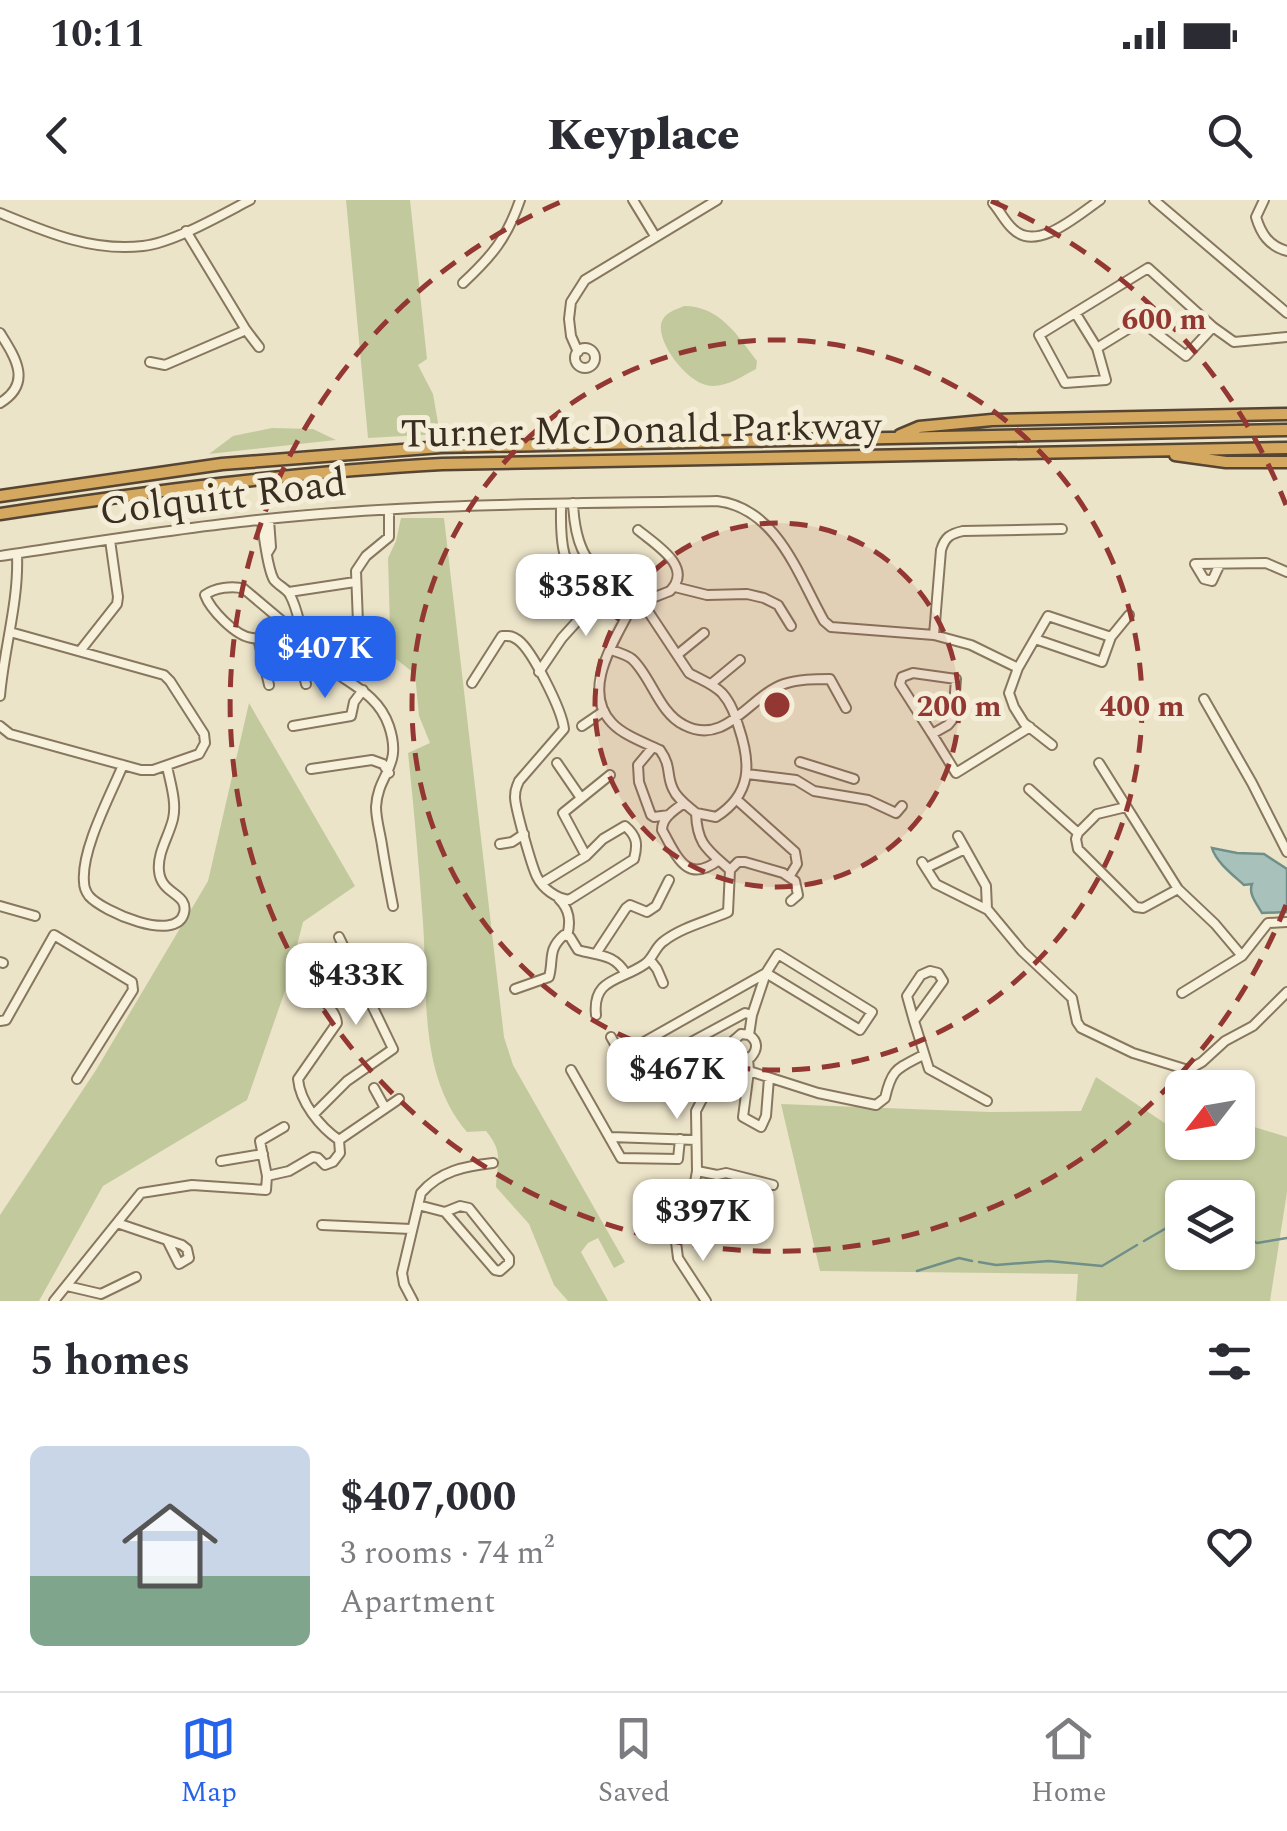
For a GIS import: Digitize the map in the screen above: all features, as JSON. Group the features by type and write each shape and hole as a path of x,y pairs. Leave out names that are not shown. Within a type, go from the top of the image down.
{"highway":[{"path":"893,437 919,427 992,420 1287,414"},
{"name":"Turner McDonald Parkway","path":"0,496 222,464 398,449 1287,430"},
{"name":"Turner McDonald Parkway","path":"0,514 224,482 396,467 1287,448"},
{"path":"1154,451 1204,460 1287,462"}],"street":[{"path":"0,213 93,245 144,246 209,222 250,200"},
{"path":"462,283 495,252 520,200"},
{"path":"633,200 655,236"},
{"path":"578,352 570,336 568,319 578,288 594,273 716,200"},
{"path":"992,203 1016,232 1034,238 1048,234 1100,200"},
{"path":"1154,200 1287,313"},
{"path":"1264,200 1252,217 1273,246 1287,251"},
{"path":"186,231 259,348"},
{"path":"1076,314 1096,348 1106,380 1066,383 1039,336 1148,268 1210,330 1234,342 1287,336"},
{"path":"1096,348 1141,321 1186,356 1210,330"},
{"path":"150,362 165,365 246,330"},
{"path":"0,333 20,372 10,396 0,403"},
{"name":"Colquitt Road","path":"0,556 266,520 389,510 717,500 754,513 778,538 831,627 934,635"},
{"path":"572,504 582,550 590,562 630,584 640,600 677,655 690,673 724,696 736,719 747,754 747,774 731,807 716,816 696,813 684,802 672,787 670,767 660,750 613,725 600,701 599,682 632,606 640,600 675,587 679,573 675,562 638,530"},
{"path":"561,505 565,558 578,576 592,585 620,590 640,600"},
{"path":"331,668 356,632 356,570 385,542 390,532 389,510"},
{"path":"266,520 265,548 271,572 289,592 301,637"},
{"path":"1018,668 972,646 934,635 941,550 945,538 963,531 1062,529"},
{"path":"80,652 117,604 110,540"},
{"path":"0,696 1,672 18,592 17,554"},
{"path":"1220,564 1266,563 1286,568"},
{"path":"539,672 581,617 580,603 598,569"},
{"path":"289,592 355,582"},
{"path":"292,628 249,638 216,615 205,594 238,586 292,628 317,658 378,704 389,726 394,759 378,793 376,811 392,906"},
{"path":"675,587 708,595 746,594 764,598 778,605 791,626"},
{"path":"1035,639 1102,662 1111,637 1129,615"},
{"path":"1052,745 1014,707 1009,693 1018,668 1048,616 1111,637"},
{"path":"292,628 306,684"},
{"path":"0,726 10,734 153,770 199,754 206,742 164,675 10,632"},
{"path":"677,655 704,633"},
{"path":"472,683 503,636 519,640 560,710 564,729 519,781 515,791 537,877 569,914 567,936"},
{"path":"258,638 270,685"},
{"path":"611,650 632,658 668,712 680,724 698,731 716,730 772,690 810,678 830,679 846,708"},
{"path":"711,684 740,660"},
{"path":"932,734 953,719 956,679 912,673 902,677 900,684 956,772 1030,727"},
{"path":"293,726 351,716 354,702 364,690"},
{"path":"1204,698 1287,852"},
{"path":"582,726 604,711"},
{"path":"653,746 638,765 639,782 648,811 654,817 669,815"},
{"path":"311,769 372,760 383,764 389,773"},
{"path":"800,762 854,780"},
{"path":"557,763 581,798"},
{"path":"1099,763 1178,889 1242,956"},
{"path":"123,765 93,838 85,866 85,888 91,898 107,909 165,928 181,920 185,912 184,902 162,885 159,876 159,858 174,815 167,766"},
{"path":"747,774 796,780 814,792 868,800 896,813 902,806"},
{"path":"586,856 563,813 610,775"},
{"path":"838,796 843,776"},
{"path":"1030,790 1078,833"},
{"path":"736,798 795,852 797,864 789,877"},
{"path":"684,802 669,815 662,830 684,866 704,869 719,860"},
{"path":"1126,808 1097,814 1078,833 1078,849 1136,907 1144,908 1178,889"},
{"path":"696,813 696,831 702,845 730,870"},
{"path":"542,883 626,826 634,833 634,858 569,900 559,899"},
{"path":"500,844 524,834"},
{"path":"958,836 986,886 988,910"},
{"path":"966,849 924,865 936,884 988,910 1022,951 1072,998 1081,1028 1133,1052 1188,1070 1225,1041 1254,1026 1287,992"},
{"path":"596,1015 597,994 606,984 650,960 660,943 728,912 730,870 738,862 784,873 795,881 798,895 790,902"},
{"path":"596,952 626,908 630,905 647,912 656,906 670,880"},
{"path":"0,906 34,916"},
{"path":"1182,993 1242,956 1268,923 1287,922"},
{"path":"514,990 549,978 550,956 564,934 578,950 609,956 621,964 626,974"},
{"path":"0,1021 6,1020 54,935 132,982 133,990 77,1079"},
{"path":"314,1114 347,1081 394,1049 340,937"},
{"path":"340,1140 300,1094 298,1079 338,1024 338,1017 319,993 318,978 325,966 348,954"},
{"path":"749,1035 766,973 778,954 872,1012 860,1030 766,973"},
{"path":"650,960 662,982"},
{"path":"621,1055 766,973"},
{"path":"914,1021 943,981 938,973 921,974 908,996 914,1021 923,1055 929,1069 987,1101"},
{"path":"611,1037 640,1088 651,1096 672,1052 745,1013 752,1015"},
{"path":"742,1034 749,1035 756,1045 748,1058 736,1055 732,1048 733,1041 742,1034"},
{"path":"706,1301 678,1258 676,1242 697,1171 696,1110 711,1082 736,1055"},
{"path":"749,1071 818,1093 876,1105 885,1098 895,1071 923,1055"},
{"path":"748,1058 743,1117 762,1127 770,1078"},
{"path":"571,1070 621,1158 678,1159 680,1139"},
{"path":"374,1088 385,1108"},
{"path":"340,1140 399,1100"},
{"path":"54,1301 141,1193 192,1185 266,1190 260,1141 284,1126"},
{"path":"611,1137 696,1140"},
{"path":"267,1176 289,1171 315,1156 327,1166 340,1153 340,1140"},
{"path":"220,1161 263,1154"},
{"path":"413,1301 402,1273 421,1193 429,1184 462,1167 493,1163"},
{"path":"697,1171 726,1173 772,1185"},
{"path":"418,1205 445,1212 490,1266 500,1271 509,1263 469,1208 460,1206 445,1212"},
{"path":"117,1223 167,1240 179,1264"},
{"path":"322,1225 411,1229"},
{"path":"67,1286 101,1294 136,1277"}],"green space":[{"path":"346,200 410,200 427,359 418,365 433,394 440,434 368,438"},
{"path":"684,306 708,311 727,324 757,361 756,369 713,386 695,380 677,363 661,333 667,315"},
{"path":"272,428 313,429 336,440 209,454 233,436"},
{"path":"401,518 444,518 504,1037 513,1065 625,1262 614,1268 598,1238 581,1252 608,1301 568,1301 554,1285 529,1224 496,1187 495,1145 486,1131 467,1132 451,1110 433,1059 408,753 430,743 419,716 415,674 396,659 390,629 388,558"},
{"path":"249,703 355,886 303,922 286,988 247,1100 103,1186 39,1301 0,1301 0,1215 96,1070 208,881"},
{"path":"1096,1077 1165,1123 1165,1160 1255,1160 1255,1127 1287,1137 1287,1192 1270,1301 1076,1301 1078,1274 820,1271 781,1104 990,1112 1081,1111"}],"water":[{"path":"1212,848 1264,854 1287,869 1287,912 1262,913 1252,895 1252,884 1244,885 1235,877"}],"waterway":[{"path":"1144,1241 1165,1229"},
{"path":"1255,1242 1287,1238"},
{"path":"979,1262 996,1265 1049,1261 1102,1266 1137,1245"},
{"path":"917,1271 959,1258 972,1261"}]}
